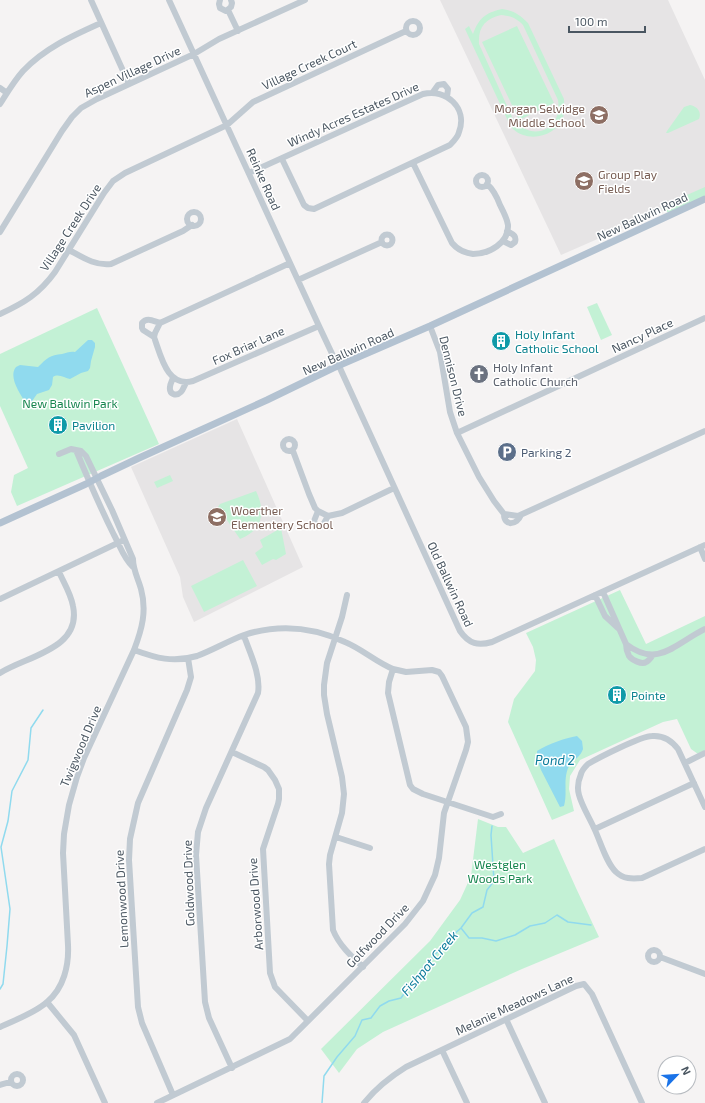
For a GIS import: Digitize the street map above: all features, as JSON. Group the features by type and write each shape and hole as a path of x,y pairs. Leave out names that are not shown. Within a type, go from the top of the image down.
{"main road":[{"name":"New Ballwin Road","path":"0,523 338,366 430,326 705,200"}],"street":[{"path":"91,0 129,84"},
{"name":"Reinke Road","path":"169,0 338,366"},
{"path":"220,0 220,8 228,10"},
{"path":"228,10 232,5 231,0"},
{"name":"Aspen Village Drive","path":"0,232 34,175 72,117 81,108 92,101 194,54 219,40 305,0"},
{"path":"228,10 238,31"},
{"path":"0,104 22,72 35,60 66,39 101,23"},
{"name":"Village Creek Court","path":"227,125 253,102 406,31"},
{"name":"Windy Acres Estates Drive","path":"433,92 438,85 444,84 448,88 447,97"},
{"path":"0,88 7,92"},
{"name":"Windy Acres Estates Drive","path":"249,173 282,158 423,94 430,92 440,93 453,102 458,108 461,123 460,132 450,145 314,209 308,208 304,205 282,158"},
{"name":"Village Creek Drive","path":"0,314 20,305 41,289 55,272 104,193 114,181 125,172 227,125"},
{"path":"414,163 448,237 455,246 472,254 477,254 499,245 505,238 507,231 508,226 506,218 493,189 487,184"},
{"path":"68,250 93,263 100,265 111,264 183,231 192,225"},
{"path":"503,241 511,245 515,242 516,238 514,235 507,231"},
{"path":"298,280 382,242"},
{"path":"160,323 154,337 142,328 142,323 145,320 160,323 290,263"},
{"name":"Nancy Place","path":"457,433 705,318"},
{"name":"Fox Briar Lane","path":"154,337 161,358 173,378 170,392 177,394 181,392 186,383 319,326"},
{"name":"Dennison Drive","path":"430,326 440,352 450,412 457,433 479,478 504,514 515,516 520,515 705,431"},
{"name":"Old Ballwin Road","path":"338,366 460,631 464,638 475,644 492,642 702,546"},
{"path":"173,378 186,383"},
{"path":"59,454 71,449 81,451 86,456 97,478"},
{"path":"76,450 89,482"},
{"path":"293,451 309,494 318,511 328,516 342,512 394,488"},
{"name":"Twigwood Drive","path":"0,1027 36,1010 47,1002 58,990 63,980 69,956 63,853 64,834 71,794 84,758 134,650 143,625 141,591 133,567 128,562 112,510 97,478"},
{"name":"Twigwood Drive","path":"89,482 121,541"},
{"path":"318,511 314,521 319,526 324,524 328,516"},
{"path":"0,599 121,541"},
{"path":"702,546 705,559"},
{"path":"0,672 54,647 70,632 74,619 73,604 59,572"},
{"path":"603,592 620,629 630,658 642,663 647,662 653,655"},
{"path":"347,595 342,617 327,664 324,685 326,714 344,786 342,813 330,855 329,868 333,930 335,936 343,947 363,967"},
{"path":"595,595 604,616 620,629"},
{"path":"134,650 160,658 175,660 202,654 244,636 261,631 288,628 304,629 335,637 358,648 393,669 388,692 410,785 413,789 493,817 502,814"},
{"path":"626,644 631,648 646,654 659,654 683,643 705,629"},
{"name":"Goldwood Drive","path":"232,1068 209,1018 205,1002 196,855 197,839 206,808 258,693 259,688 257,674 244,636"},
{"name":"Lemonwood Drive","path":"173,1095 144,1029 140,1016 134,952 129,847 138,803 187,690 191,677 188,658"},
{"name":"Golfwood Drive","path":"157,1103 290,1039 405,924 426,896 435,875 439,858 442,821 447,801 466,750 468,734 464,720 445,680 439,672 432,670 413,672 393,669"},
{"path":"705,807 681,754 674,744 664,738 651,736 642,738 598,758 583,769 578,784 581,800 610,864 616,872 627,878 642,878 705,848"},
{"name":"Arborwood Drive","path":"232,752 264,767 272,774 277,785 279,799 264,843 263,854 270,973 275,987 308,1021"},
{"path":"685,763 705,753"},
{"path":"595,829 694,783"},
{"path":"336,837 370,848"},
{"path":"660,957 705,974"},
{"name":"Melanie Meadows Lane","path":"364,1103 394,1074 506,1019 576,986 584,984 592,994 642,1103"},
{"path":"47,1002 74,1035 105,1103"},
{"path":"506,1019 545,1103"},
{"path":"442,1050 467,1103"},
{"path":"0,1085 10,1082"}],"shaded area":[{"name":"Morgan Selvidge Middle School","path":"440,0 668,0 705,80 705,192 561,255"},
{"name":"Woerther Elementery School","path":"237,419 303,567 194,622 183,597 180,577 131,467"}],"green space":[{"path":"502,9 519,15 528,23 564,99 563,117 559,124 548,133 541,136 526,136 513,129 465,29 469,26 473,34 483,17 491,12","holes":["501,15 516,19 523,25 558,100 556,119 551,126 544,130 529,130 521,126 513,119 479,44 481,28 487,21"]},
{"path":"517,26 554,103 519,120 482,42"},
{"path":"690,105 698,110 700,114 699,119 666,133 684,107"},
{"path":"705,187 705,196 671,212 666,212 661,208 662,206"},
{"path":"597,303 612,335 601,340 587,307"},
{"name":"New Ballwin Park","path":"97,308 159,444 17,506 11,492 14,475 28,468 0,406 0,354"},
{"path":"170,475 173,481 157,488 154,482"},
{"path":"256,491 261,506 260,520 254,531 240,539 218,507 220,504"},
{"path":"281,528 286,554 276,560 273,559 262,565 255,553 263,547 260,540"},
{"path":"243,560 257,586 204,612 191,586"},
{"path":"620,590 646,644 705,616 705,750 698,754 691,749 677,719 663,722 580,760 570,776 569,789 574,811 552,820 508,722 514,699 535,671 536,660 533,647 526,633"},
{"name":"Westglen Woods Park","path":"478,819 498,827 506,827 523,853 554,839 599,937 522,969 383,1032 357,1049 339,1073 321,1049 430,941 460,900 471,876"}],"water":[{"path":"88,340 92,340 95,343 95,347 88,371 70,379 55,376 53,377 52,385 49,390 37,394 30,404 25,402 14,380 13,375 16,367 20,365 38,367 46,359 54,355 75,352"},
{"name":"Pond 2","path":"577,736 582,741 583,749 579,756 570,764 566,774 565,801 564,806 560,807 541,770 537,758 537,751 567,738"}],"waterway":[{"path":"0,989 3,984 10,909 1,847 8,821 12,791 28,760 31,728 43,710"},
{"name":"Fishpot Creek","path":"322,1103 324,1076 337,1057 355,1036 362,1020 371,1018 380,1006 389,1001 401,998 421,970 461,928 472,913 483,907 487,890 494,881 491,835 492,826"},
{"path":"461,928 469,938 482,938 496,941 515,935 530,926 545,923 557,915 568,922 591,925"}],"place":[{"name":"Morgan Selvidge Middle School","path":"599,115"},
{"name":"Group Play Fields","path":"584,181"},
{"name":"Holy Infant Catholic School","path":"501,341"},
{"name":"Holy Infant Catholic Church","path":"479,374"},
{"name":"Pavilion","path":"58,425"},
{"name":"Parking 2","path":"507,452"},
{"name":"Woerther Elementery School","path":"217,517"},
{"name":"Pointe","path":"617,695"}]}
